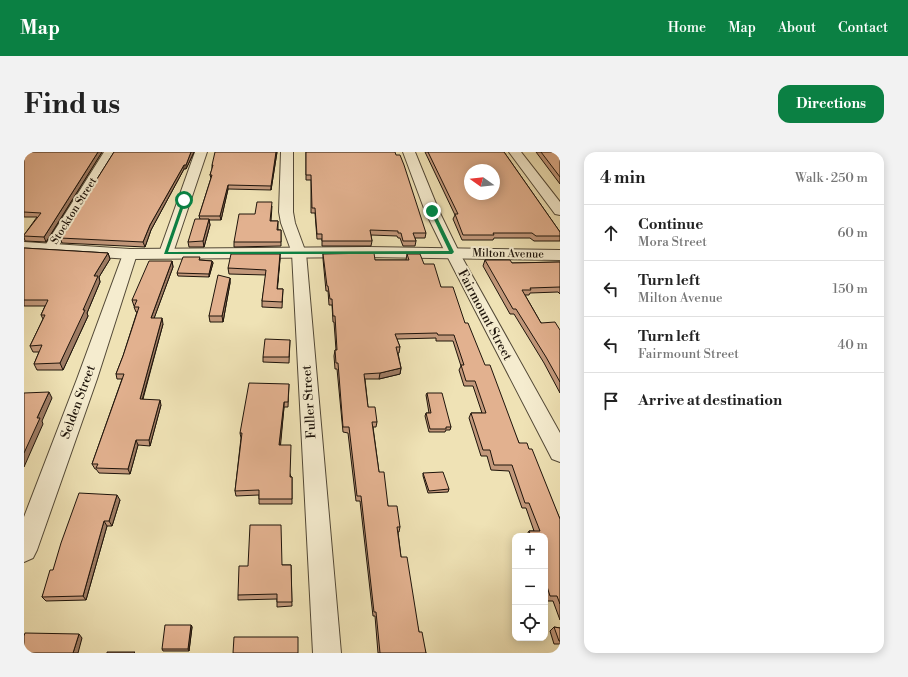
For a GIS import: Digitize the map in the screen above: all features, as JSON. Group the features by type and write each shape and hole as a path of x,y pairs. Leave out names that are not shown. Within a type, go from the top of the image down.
{"street":[{"name":"Stockton Street","path":"50,249 110,152"},
{"path":"166,253 201,152"},
{"name":"Fuller Street","path":"287,152 286,212 288,223 299,253 327,653"},
{"name":"Fairmount Street","path":"409,152 432,211 452,252 560,453"},
{"path":"514,152 560,211"},
{"name":"Milton Avenue","path":"24,247 130,254 452,252 560,255"},
{"name":"Selden Street","path":"24,550 87,380 130,254"}],"building":[{"path":"24,152 98,152 44,237 24,236 41,213 24,212"},
{"path":"114,152 191,152 186,165 184,165 150,225 143,242 60,238"},
{"path":"215,152 276,152 271,186 228,185 220,216 199,216 212,175 210,175"},
{"path":"306,152 395,152 396,155 400,155 426,233 413,233 416,241 403,241 401,233 398,233 398,231 370,230 372,241 322,241 322,234 317,234 315,208 312,208 311,175 306,175"},
{"path":"428,152 504,152 560,232 560,236 536,236 532,233 463,235 455,214 458,214"},
{"path":"541,152 560,152 560,177"},
{"path":"257,202 272,202 270,221 278,221 277,230 281,230 281,242 234,242 239,214 255,214"},
{"path":"195,219 209,219 203,241 188,242"},
{"path":"24,248 108,253 94,276 98,276 83,310 85,310 60,363 34,364 42,345 30,346 45,315 41,315 48,300 24,300"},
{"path":"374,253 375,260 409,260 407,254 420,254 424,264 434,264 441,287 453,287 465,323 468,323 485,365 490,365 519,443 527,443 529,449 532,449 560,519 560,604 557,596 550,596 548,590 548,533 530,533 529,531 540,531 529,503 525,503 512,465 494,465 490,450 483,450 471,413 486,413 475,381 466,381 461,365 464,365 454,335 438,335 437,333 395,334 400,347 396,347 401,368 380,373 364,374 368,407 375,407 377,422 372,422 379,472 384,472 388,506 397,506 400,527 397,527 401,557 407,557 419,632 422,632 426,653 380,653 361,496 357,496 349,427 343,427 338,363 336,363 335,350 337,350 335,316 333,316 332,299 330,299 327,286 323,254"},
{"path":"231,254 280,254 277,289 283,289 282,302 262,301 266,270 228,268"},
{"path":"183,257 200,257 199,260 212,261 209,274 177,273"},
{"path":"485,260 510,260 512,263 560,262 560,287 530,288 531,290 522,290 541,323 555,322 560,330 560,382 516,309 513,309"},
{"path":"149,261 172,261 151,318 162,318 140,399 160,400 149,440 136,440 128,469 96,468 98,464 92,464 124,374 116,374 139,307 134,307 137,300 132,300"},
{"path":"218,275 230,278 222,316 209,316"},
{"path":"265,339 290,340 289,357 263,357"},
{"path":"249,383 289,384 288,402 284,402 279,445 291,445 290,477 292,477 292,499 259,499 259,490 235,491 242,433 240,433"},
{"path":"49,392 37,418 40,418 24,453 24,393"},
{"path":"427,393 442,393 451,427 446,427 446,429 430,429 426,413 431,413"},
{"path":"443,472 449,489 429,491 423,473"},
{"path":"79,493 117,495 109,521 104,521 83,596 42,597 50,570 53,570"},
{"path":"250,525 281,525 282,565 291,565 292,602 277,602 277,594 238,595 239,566 248,566"},
{"path":"165,625 191,625 188,649 162,649"},
{"path":"554,627 560,628 560,641 559,641"},
{"path":"25,633 79,634 73,653 24,653"},
{"path":"234,637 298,637 298,653 233,653"},
{"path":"107,652 135,652 107,653"}],"route":[{"path":"184,200 166,253 452,252 432,211"}]}
